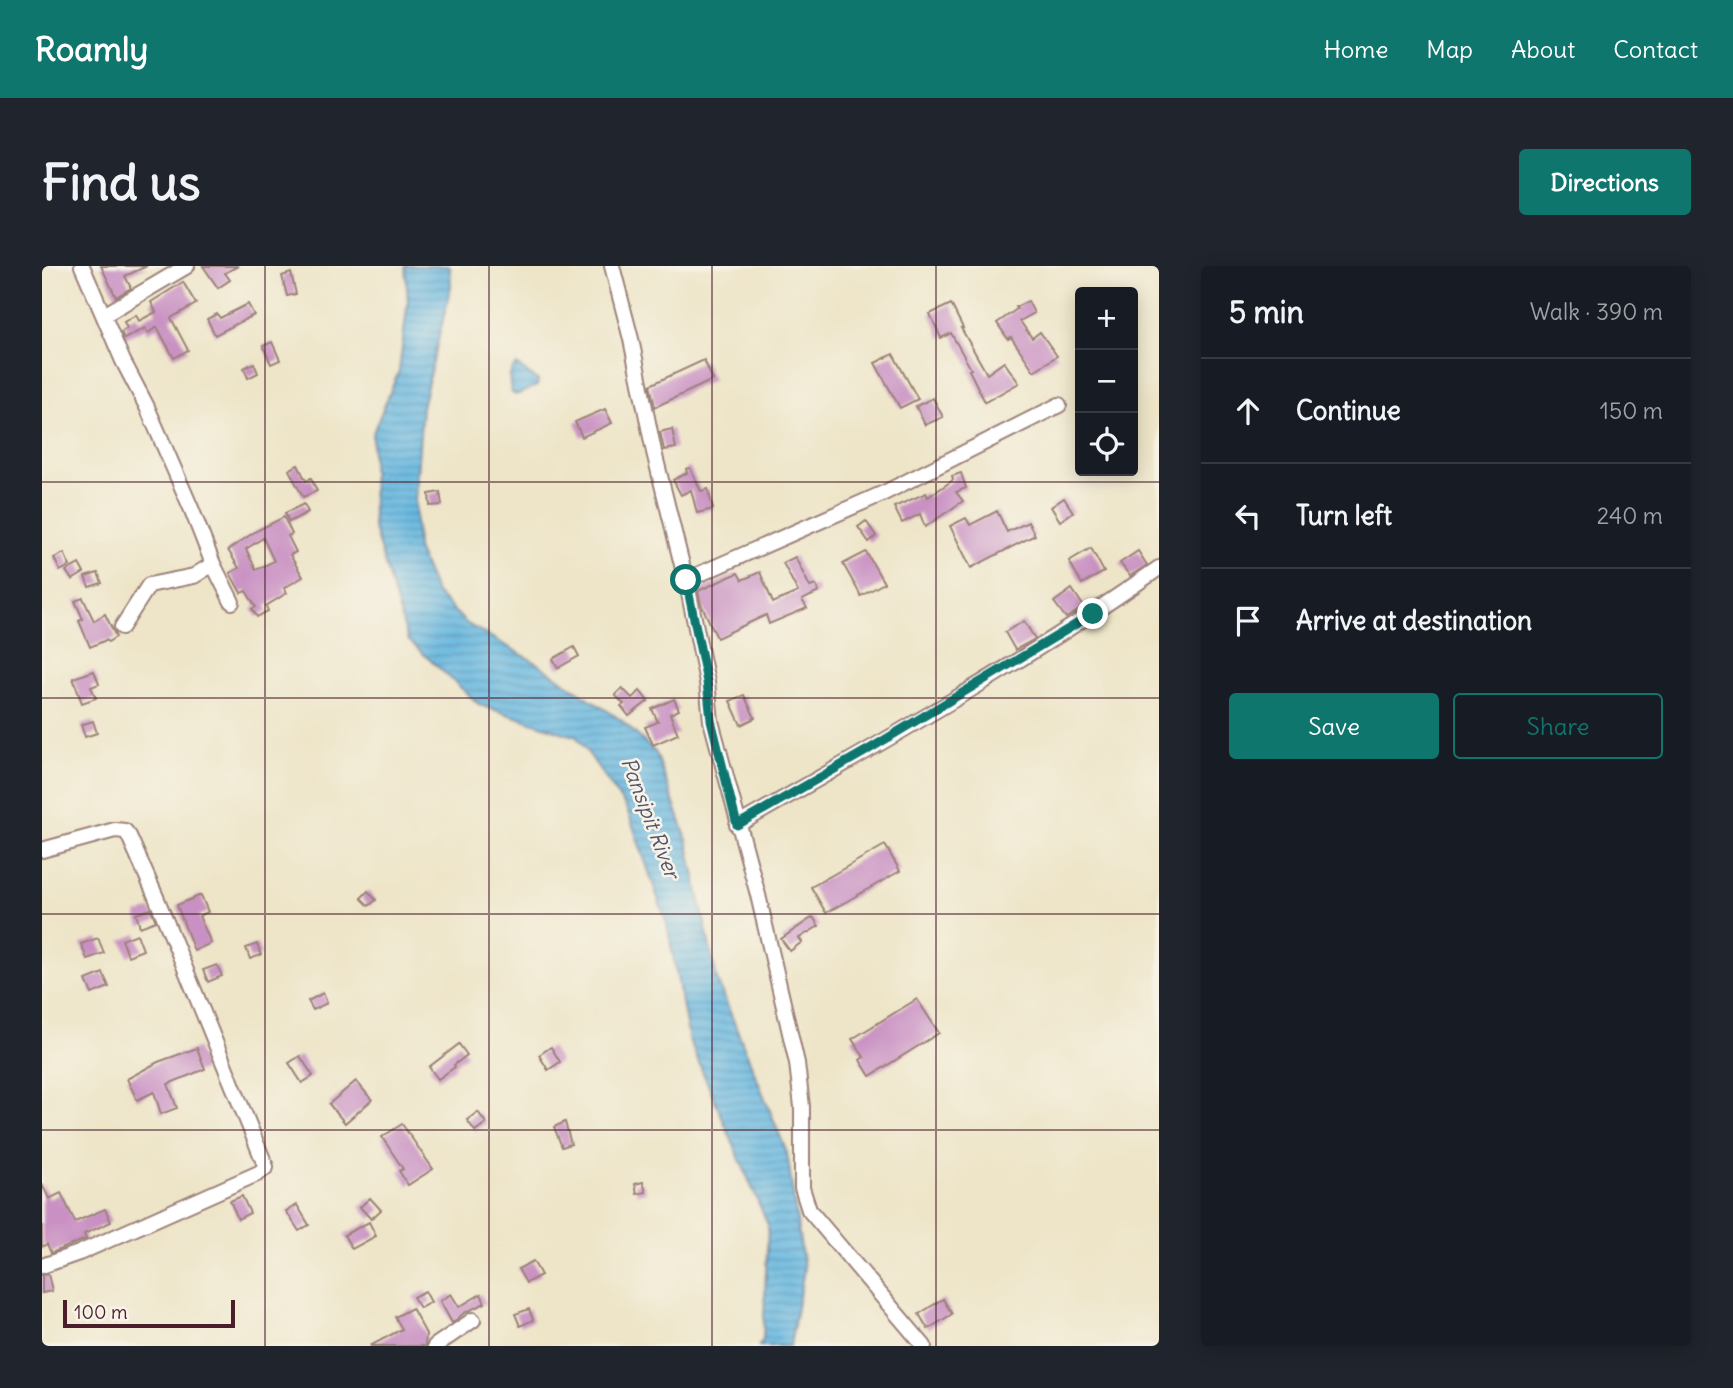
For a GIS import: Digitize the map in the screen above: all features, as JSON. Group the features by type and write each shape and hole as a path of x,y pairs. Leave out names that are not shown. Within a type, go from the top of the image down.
{"street":[{"path":"82,266 232,602"},
{"path":"104,315 187,266"},
{"path":"612,266 686,580 707,682 711,720 737,825 758,895 797,1063 802,1107 802,1188 809,1210 924,1346"},
{"path":"686,580 884,493 1059,405"},
{"path":"122,627 149,585 194,576 213,564"},
{"path":"737,825 1069,629 1159,568"},
{"path":"42,850 115,830 125,831 129,836 266,1167 259,1173 79,1253 42,1266"},
{"path":"435,1346 473,1320"}],"water":[{"name":"Pansipit River","path":"405,266 450,266 451,287 422,407 415,500 417,549 436,593 466,623 535,662 621,720 656,753 687,840 717,980 787,1153 804,1269 790,1346 759,1346 763,1340 768,1225 689,1040 667,924 627,809 577,737 480,705 408,640 373,526 372,435 399,371 408,301"},
{"path":"517,365 538,381 537,386 516,395 512,393 510,378"}],"building":[{"path":"101,266 147,266 125,276 131,288 116,297"},
{"path":"203,266 238,266 225,273 230,280 218,288"},
{"path":"291,273 296,294 287,296 282,276"},
{"path":"183,282 196,304 171,318 188,350 174,358 157,327 148,333 145,328 124,339 121,332 127,328 124,322 136,315 139,321 156,312 151,302"},
{"path":"1028,301 1034,313 1020,321 1032,338 1040,332 1057,356 1034,371 1011,337 1008,339 997,323"},
{"path":"248,304 254,315 215,335 207,319 217,314 220,318"},
{"path":"951,304 987,374 1004,362 1019,383 985,402 951,333 941,338 930,314"},
{"path":"272,342 280,360 271,364 263,346"},
{"path":"893,354 918,399 900,408 875,363"},
{"path":"704,360 713,380 655,407 650,385"},
{"path":"254,363 258,373 248,378 244,368"},
{"path":"933,398 943,417 925,425 916,406"},
{"path":"605,409 612,423 582,437 575,422"},
{"path":"672,429 676,448 664,450 660,432"},
{"path":"298,465 306,481 311,478 317,491 303,497 289,470"},
{"path":"690,468 701,491 708,489 713,509 697,513 691,490 681,495 673,480 687,473 686,469"},
{"path":"961,473 966,488 956,492 963,501 925,527 920,514 902,523 894,507 926,493 928,497 953,480 952,476"},
{"path":"440,492 442,505 430,506 429,494"},
{"path":"1064,498 1073,512 1060,521 1051,507"},
{"path":"304,504 308,512 289,522 285,513"},
{"path":"997,511 1007,532 1028,522 1035,535 971,568 950,526 966,518 970,525"},
{"path":"284,517 292,534 288,536 296,552 290,555 303,577 284,588 287,593 266,606 268,611 257,617 252,609 256,607 246,591 241,593 230,573 239,568 228,550 256,531","holes":["263,538 274,561 256,570 246,549"]},
{"path":"866,521 876,536 869,542 858,527"},
{"path":"1091,548 1104,572 1082,584 1069,561"},
{"path":"1138,551 1147,565 1130,576 1120,563"},
{"path":"866,552 884,583 861,596 843,564"},
{"path":"64,553 70,566 60,571 54,558"},
{"path":"795,557 810,587 816,585 819,592 802,600 807,608 769,624 766,615 717,638 698,591 738,573 742,580 760,572 773,603 798,592 783,563"},
{"path":"79,564 84,573 72,580 66,571"},
{"path":"98,573 102,583 89,587 85,577"},
{"path":"1072,589 1084,607 1066,618 1054,602"},
{"path":"83,598 94,621 105,614 116,637 90,647 79,621 83,619 75,601"},
{"path":"1024,621 1035,639 1015,650 1005,632"},
{"path":"574,647 579,656 558,668 553,659"},
{"path":"94,671 99,684 91,687 96,698 82,703 73,678"},
{"path":"622,688 632,698 640,691 648,701 629,716 621,706 624,704 615,695"},
{"path":"744,695 755,718 741,725 730,701"},
{"path":"674,699 679,710 670,714 678,734 653,745 645,727 658,722 652,709"},
{"path":"93,721 97,733 85,737 81,725"},
{"path":"885,845 900,871 826,913 811,887"},
{"path":"368,891 376,900 369,906 361,898"},
{"path":"201,895 208,912 199,916 211,943 194,951 177,905"},
{"path":"151,909 156,921 140,927 136,914"},
{"path":"813,917 819,926 799,938 802,942 790,951 781,939"},
{"path":"137,934 143,950 128,956 122,940"},
{"path":"98,938 104,953 87,959 81,944"},
{"path":"257,944 261,955 250,959 246,948"},
{"path":"217,965 222,976 208,982 203,970"},
{"path":"103,973 109,987 92,994 86,980"},
{"path":"323,993 327,1003 313,1010 308,1001"},
{"path":"917,999 939,1033 870,1076 860,1060 864,1057 852,1039"},
{"path":"459,1044 467,1055 438,1079 429,1067"},
{"path":"551,1047 560,1062 548,1070 539,1055"},
{"path":"197,1048 205,1069 168,1084 177,1108 161,1114 154,1092 137,1100 127,1079 158,1062"},
{"path":"300,1056 313,1076 302,1083 289,1063"},
{"path":"356,1081 372,1100 345,1123 329,1104"},
{"path":"478,1112 486,1123 475,1131 467,1120"},
{"path":"565,1122 571,1144 562,1147 554,1127"},
{"path":"402,1124 433,1169 408,1185 399,1171 403,1169 382,1137"},
{"path":"643,1182 646,1192 637,1194 635,1184"},
{"path":"42,1184 49,1199 61,1193 75,1222 105,1209 111,1222 84,1234 86,1239 51,1253 47,1244 42,1247"},
{"path":"242,1196 250,1213 238,1219 230,1201"},
{"path":"370,1198 381,1210 371,1219 360,1207"},
{"path":"297,1205 309,1225 299,1231 286,1211"},
{"path":"369,1222 376,1236 352,1249 344,1235"},
{"path":"533,1261 541,1275 526,1283 518,1269"},
{"path":"48,1274 52,1291 42,1293 42,1275"},
{"path":"425,1291 431,1302 420,1308 413,1297"},
{"path":"451,1294 459,1307 481,1294 485,1303 464,1313 452,1323 440,1301"},
{"path":"943,1299 952,1314 928,1329 919,1314"},
{"path":"412,1308 426,1334 425,1346 370,1346 402,1329 395,1317"},
{"path":"529,1309 533,1320 520,1326 515,1314"}],"route":[{"path":"686,580 707,682 711,720 737,825 866,751 1093,614"}]}
